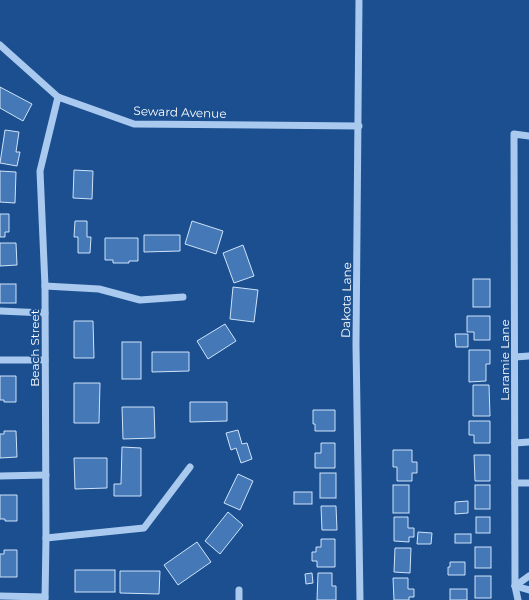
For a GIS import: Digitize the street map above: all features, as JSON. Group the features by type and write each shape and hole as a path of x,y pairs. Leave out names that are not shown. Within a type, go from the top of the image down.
{"street":[{"name":"Dakota Lane","path":"359,0 356,345 360,600"},
{"name":"Seward Avenue","path":"0,45 58,97 134,124 359,126"},
{"name":"Beach Street","path":"45,599 45,314 40,171 58,97"},
{"name":"Laramie Lane","path":"518,600 515,586 514,134 529,136"},
{"path":"44,286 99,289 140,300 183,297"},
{"path":"0,312 45,314"},
{"path":"515,357 529,356"},
{"path":"0,360 45,360"},
{"path":"515,443 529,442"},
{"path":"46,538 144,528 190,467"},
{"path":"0,476 46,476"},
{"path":"515,483 529,483"},
{"path":"515,586 529,576"},
{"path":"515,586 529,590"},
{"path":"239,590 239,600"},
{"path":"0,596 45,599"}],"building":[{"path":"0,87 32,104 23,121 0,108"},
{"path":"5,130 19,132 16,152 20,152 17,166 0,163"},
{"path":"74,170 93,171 92,199 73,198"},
{"path":"0,171 16,172 15,203 0,202"},
{"path":"0,214 9,214 9,232 5,232 5,237 0,237"},
{"path":"75,221 87,221 87,237 91,237 90,253 78,253 78,237 74,237"},
{"path":"192,221 223,231 216,254 185,244"},
{"path":"144,235 180,235 180,251 144,252"},
{"path":"105,238 138,238 138,261 129,261 129,263 113,263 113,260 105,260"},
{"path":"0,243 16,243 17,265 0,266"},
{"path":"243,245 254,276 234,283 223,253"},
{"path":"473,279 490,279 490,307 473,307"},
{"path":"0,284 16,284 16,303 0,303"},
{"path":"233,287 258,290 254,322 230,319"},
{"path":"467,316 490,316 490,340 474,340 474,332 467,332"},
{"path":"74,321 93,321 94,358 74,358"},
{"path":"225,324 236,341 208,359 197,341"},
{"path":"455,334 468,334 468,347 456,347"},
{"path":"122,342 141,342 141,379 122,379"},
{"path":"469,350 490,350 490,364 486,364 486,381 469,382"},
{"path":"152,352 189,352 189,371 152,372"},
{"path":"0,376 16,376 16,402 4,402 4,400 0,400"},
{"path":"74,383 100,383 99,423 74,423"},
{"path":"473,385 489,385 490,416 473,416"},
{"path":"190,402 227,402 227,421 190,422"},
{"path":"122,407 154,407 155,438 123,439"},
{"path":"313,410 335,410 335,431 315,431 315,424 313,424"},
{"path":"469,421 490,421 490,443 474,443 474,435 469,435"},
{"path":"238,430 242,444 247,443 252,459 241,463 236,448 231,450 226,433"},
{"path":"4,431 16,431 17,457 0,458 0,434 4,434"},
{"path":"321,443 335,443 335,468 315,468 315,453 321,453"},
{"path":"122,447 141,448 141,496 114,496 114,484 121,484"},
{"path":"393,450 412,450 412,462 417,462 417,473 412,473 412,481 397,481 397,467 393,467"},
{"path":"474,455 490,455 490,481 475,481"},
{"path":"74,458 107,458 107,488 75,489"},
{"path":"320,473 336,473 336,498 320,498"},
{"path":"238,474 253,481 240,510 224,503"},
{"path":"393,485 409,485 409,513 393,513"},
{"path":"475,485 490,485 490,509 475,509"},
{"path":"294,492 312,492 312,504 294,504"},
{"path":"0,495 17,495 17,521 5,521 5,519 0,519"},
{"path":"468,501 468,513 455,514 455,502"},
{"path":"321,506 336,506 337,530 322,530"},
{"path":"228,512 243,525 220,554 205,541"},
{"path":"394,517 408,517 408,528 414,528 414,537 409,537 409,542 394,541"},
{"path":"476,517 490,517 490,533 476,533"},
{"path":"418,532 432,533 431,544 417,544"},
{"path":"455,534 471,534 471,543 455,543"},
{"path":"321,539 335,539 335,567 317,567 317,561 312,561 312,552 316,552 316,547 321,547"},
{"path":"197,542 211,562 178,585 164,565"},
{"path":"475,547 491,547 491,568 475,568"},
{"path":"395,548 411,548 410,573 394,572"},
{"path":"4,550 17,550 17,577 0,577 0,554 4,554"},
{"path":"450,562 465,562 465,575 448,575 448,567 450,567"},
{"path":"75,570 115,570 115,592 75,592"},
{"path":"120,571 160,571 159,594 120,593"},
{"path":"312,573 313,583 306,584 305,574"},
{"path":"318,573 332,573 332,586 336,586 336,600 317,600"},
{"path":"475,576 491,576 491,598 475,598"},
{"path":"393,578 408,578 408,589 414,589 414,597 409,597 409,600 394,600"},
{"path":"450,589 467,589 467,600 450,600"}]}
